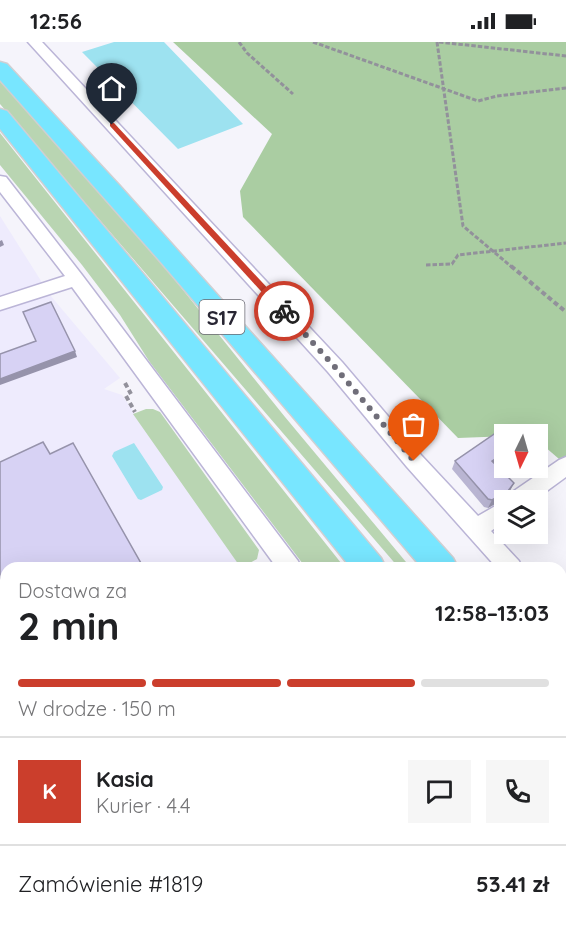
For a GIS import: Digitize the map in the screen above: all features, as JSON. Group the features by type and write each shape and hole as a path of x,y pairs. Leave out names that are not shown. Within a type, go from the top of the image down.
{"highway":[{"name":"S17","path":"0,68 107,183 301,410 437,562"},
{"name":"S17","path":"0,115 365,562"}],"street":[{"path":"35,42 335,367 505,562"},
{"path":"0,181 76,279 286,562"},
{"path":"0,304 76,279"},
{"path":"532,490 566,466"},
{"path":"475,530 494,517"}],"path":[{"path":"239,42 247,53 293,94"},
{"path":"312,42 478,101 497,96 566,88"},
{"path":"566,56 438,42 442,87 462,226 566,312"},
{"path":"426,265 452,264 458,255 566,243"},
{"path":"125,383 131,394"},
{"path":"126,396 135,412"}],"shaded area":[{"path":"0,216 50,295 120,378 104,389 122,395 237,562 0,562"}],"green space":[{"path":"173,42 566,42 566,465 548,449 548,424 494,424 494,437 458,438 243,217 240,191 272,134"},
{"path":"0,75 118,209 285,417 406,562 394,562 0,104"},
{"path":"0,133 340,562 301,562 149,361 120,315 0,165"},
{"path":"146,409 160,412 259,550 257,559 252,562 237,562 133,414"}],"water":[{"path":"114,42 164,42 243,124 178,149 82,52"},
{"path":"134,443 163,487 162,490 141,500 138,499 112,456 114,452"}],"building":[{"path":"51,302 75,351 0,379 0,354 36,341 23,312"},
{"path":"494,434 494,460 492,461 494,478 509,478 514,483 509,490 494,490 494,499 488,499 455,461"},
{"path":"43,442 50,454 73,443 140,562 0,562 0,462"}],"way so far":[{"path":"284,311 335,367 414,461"}],"route":[{"path":"112,125 284,311"}]}
